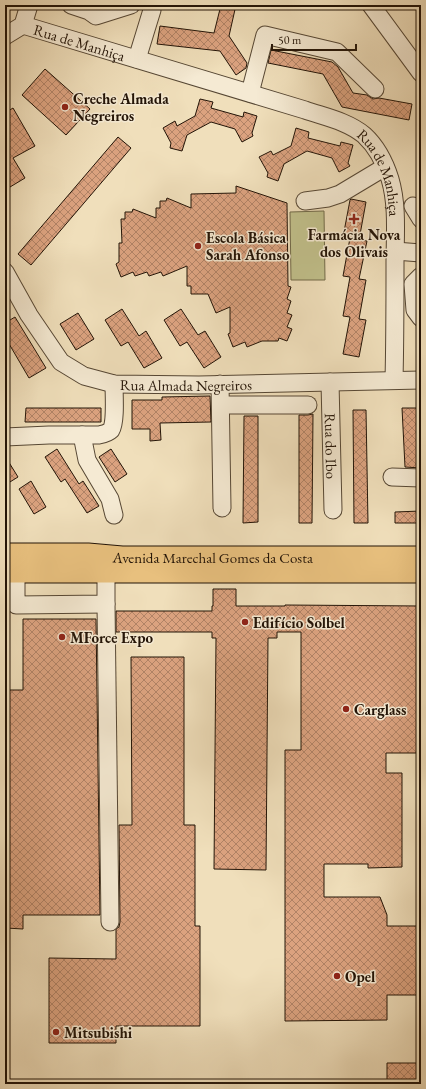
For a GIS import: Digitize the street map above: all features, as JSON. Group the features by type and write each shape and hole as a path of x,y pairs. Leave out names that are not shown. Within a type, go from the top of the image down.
{"main road":[{"name":"Avenida Marechal Gomes da Costa","path":"5,554 88,554 138,557 421,557"},
{"name":"Avenida Marechal Gomes da Costa","path":"10,572 421,572"}],"street":[{"path":"5,36 23,25 29,5"},
{"name":"Rua de Manhiça","path":"71,5 89,11 96,16 132,5"},
{"name":"Rua de Manhiça","path":"137,59 152,10 150,5"},
{"path":"371,5 421,73"},
{"name":"Rua de Manhiça","path":"23,25 305,110 349,125 364,135 375,148 385,167 390,179 394,201 394,380"},
{"path":"250,94 265,35 337,52 375,90"},
{"path":"305,201 328,198 340,194 385,167"},
{"path":"395,251 421,253"},
{"name":"Rua Almada Negreiros","path":"5,272 9,290 29,315 61,362 84,376 114,384 220,384 421,380"},
{"path":"421,276 413,284 415,310 421,318"},
{"name":"Rua do Ibo","path":"330,382 333,510"},
{"path":"5,436 106,434 111,429 114,422 114,384"},
{"path":"220,384 222,508"},
{"path":"221,405 308,405"},
{"path":"82,435 87,460 110,499 114,515"},
{"path":"392,478 421,478"},
{"path":"10,572 16,605 106,604"},
{"path":"106,572 110,922"}],"shaded area":[{"path":"324,211 325,280 291,280 290,212"}],"building":[{"path":"221,5 236,5 229,36 247,63 246,68 236,75 220,51 157,44 160,26 214,33"},
{"path":"271,50 332,62 338,67 353,93 367,95 373,99 379,98 412,104 409,120 342,107 323,74 268,63"},
{"path":"45,69 90,109 66,135 22,95"},
{"path":"200,99 213,102 211,108 243,117 244,112 257,116 252,133 253,136 242,142 235,129 211,122 187,135 182,151 170,148 171,143 163,128 175,121 177,126 195,116"},
{"path":"13,108 35,146 13,158 25,178 5,190 5,113"},
{"path":"296,128 309,132 308,138 340,146 341,142 353,145 348,163 350,166 339,172 332,158 307,151 284,164 278,181 267,177 268,173 259,157 271,151 273,155 291,146"},
{"path":"118,137 131,148 31,265 18,254"},
{"path":"236,186 287,203 288,286 291,287 287,299 291,301 287,313 292,315 287,327 292,329 287,341 279,338 278,341 262,341 247,347 245,342 233,347 228,334 230,333 230,307 216,313 208,294 191,294 191,286 187,286 187,266 163,276 161,272 149,276 147,272 135,276 133,272 121,277 116,264 119,262 119,243 122,243 121,219 125,219 125,212 132,212 133,209 156,218 156,208 160,208 160,201 166,201 167,198 191,208 191,194 236,193"},
{"path":"351,199 366,202 359,240 367,241 359,279 366,280 359,319 366,320 359,357 343,354 350,317 343,316 350,277 343,276 350,238 343,237"},
{"path":"122,309 139,336 146,331 162,358 144,368 128,342 121,346 105,320"},
{"path":"181,309 198,335 205,331 221,357 204,368 187,342 180,346 164,320"},
{"path":"78,313 94,339 76,350 60,324"},
{"path":"15,317 46,368 29,378 5,337 5,323"},
{"path":"210,396 211,422 160,423 161,440 150,441 150,429 132,429 132,400 162,400 162,397"},
{"path":"26,408 101,408 101,422 25,422"},
{"path":"402,408 421,408 421,468 405,467"},
{"path":"353,410 366,410 368,523 354,523"},
{"path":"313,414 312,523 299,523 299,415"},
{"path":"244,416 258,416 258,522 243,523"},
{"path":"57,449 79,484 83,481 99,506 87,513 65,479 61,482 45,457"},
{"path":"111,449 127,474 115,482 99,457"},
{"path":"5,456 18,477 5,485"},
{"path":"31,481 46,507 34,514 19,489"},
{"path":"421,511 421,523 395,523 395,512"},
{"path":"213,589 236,589 236,606 421,606 421,753 386,753 386,773 402,773 402,867 368,868 368,864 324,864 324,897 380,897 387,915 387,926 421,926 421,995 387,995 387,1020 285,1021 285,750 301,750 301,632 277,632 277,638 268,638 266,870 214,869 216,638 212,638 212,632 116,632 116,611 212,611"},
{"path":"23,619 96,619 100,915 23,915 23,929 6,928 7,690 23,690"},
{"path":"131,657 184,657 184,825 195,825 195,926 200,926 200,1026 116,1026 116,1043 49,1043 49,958 116,959 116,929 119,927 120,922 119,825 132,825"},
{"path":"387,1063 421,1063 421,1080 387,1080"}],"place":[{"name":"Creche Almada Negreiros","path":"65,107"},
{"name":"Farmácia Nova dos Olivais","path":"354,219"},
{"name":"Escola Básica Sarah Afonso","path":"198,246"},
{"name":"Edifício Solbel","path":"245,622"},
{"name":"MForce Expo","path":"62,637"},
{"name":"Carglass","path":"346,709"},
{"name":"Opel","path":"337,976"},
{"name":"Mitsubishi","path":"56,1032"}]}
